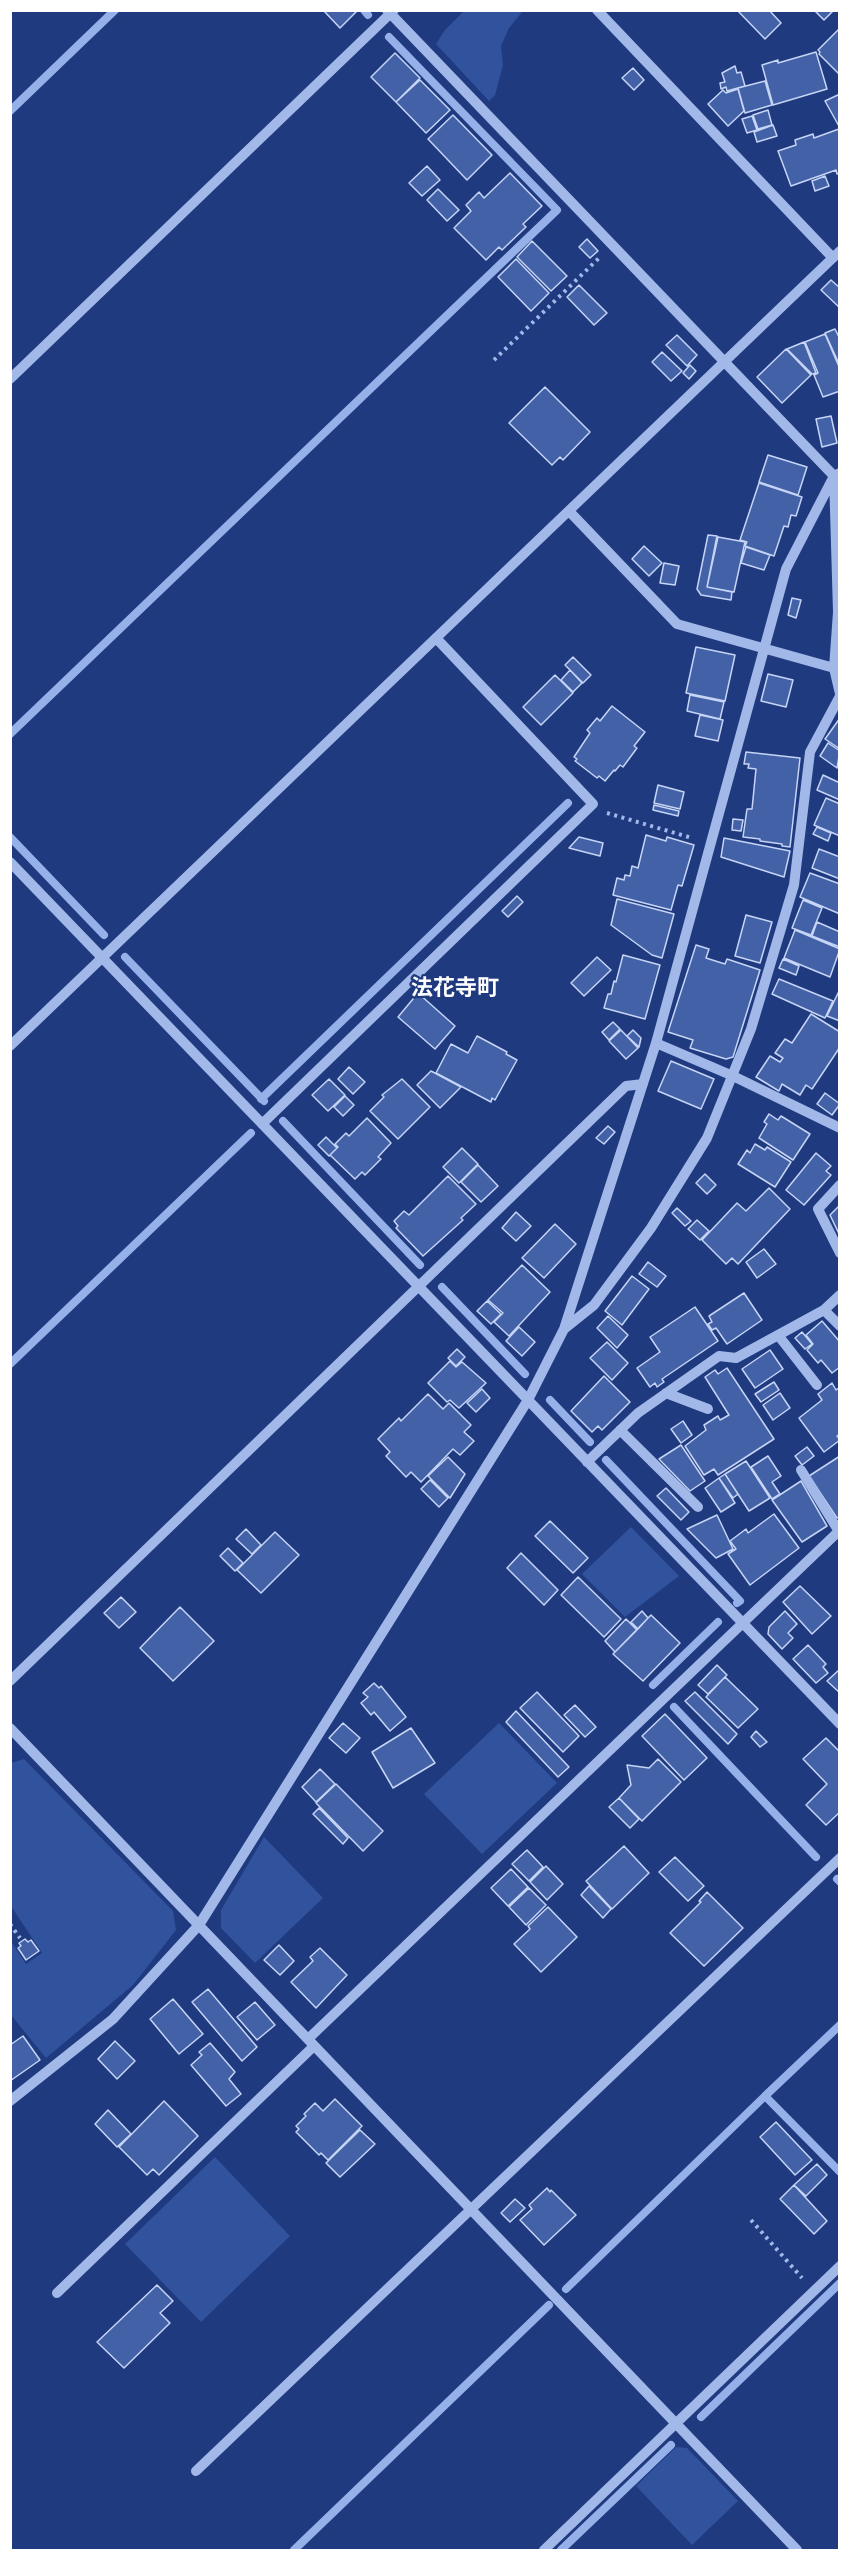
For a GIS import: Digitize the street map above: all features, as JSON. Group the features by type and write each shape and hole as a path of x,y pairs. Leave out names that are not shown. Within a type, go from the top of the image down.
{"street":[{"path":"10,1046 836,255 597,10"},
{"path":"10,379 390,12 724,362 837,475 839,611 834,669 840,695 810,752 794,885 751,1029 707,1138 651,1228 594,1305 564,1329"},
{"path":"10,2101 113,2019 199,1925 528,1400 564,1329 656,1043 786,569 837,475"},
{"path":"569,511 677,624 834,669"},
{"path":"262,1124 593,804 436,638"},
{"path":"10,862 840,1724"},
{"path":"656,1043 733,1076 840,1128"},
{"path":"10,1681 626,1086 643,1084"},
{"path":"840,1185 818,1209 840,1253"},
{"path":"587,1462 638,1413 719,1356 736,1359 824,1310 840,1295"},
{"path":"824,1310 840,1326"},
{"path":"778,1335 817,1385"},
{"path":"666,1393 708,1409"},
{"path":"620,1430 698,1507"},
{"path":"57,2293 741,1622 839,1530 801,1470"},
{"path":"10,1728 797,2550"},
{"path":"196,2471 840,1858"},
{"path":"544,2550 840,2266"}],"path":[{"path":"495,360 612,245"},
{"path":"590,808 710,843"},
{"path":"10,1924 20,1938"},
{"path":"751,2220 814,2290"}],"shaded area":[{"path":"464,11 523,11 509,28 501,46 503,65 495,95 489,101 436,44 445,30"},
{"path":"631,1527 679,1576 625,1617 582,1574"},
{"path":"499,1723 557,1783 482,1854 424,1794"},
{"path":"24,1759 173,1911 176,1930 133,1985 46,2058 11,2015 11,1941 26,1964 42,1953 11,1906 11,1763"},
{"path":"264,1837 323,1898 255,1963 221,1928 221,1910"},
{"path":"215,2157 290,2236 201,2322 125,2244"},
{"path":"676,2447 687,2448 738,2501 692,2545 636,2486"}],"building":[{"path":"323,10 355,10 356,12 340,28"},
{"path":"737,10 769,10 781,23 765,39"},
{"path":"814,10 834,10 824,20"},
{"path":"840,28 840,75 819,54 818,50"},
{"path":"816,52 827,89 773,105 762,65 778,60 778,63"},
{"path":"395,53 420,78 396,102 371,77"},
{"path":"735,66 737,73 741,72 745,86 727,91 726,87 721,89 720,83 725,82 722,73"},
{"path":"633,68 644,80 634,90 622,78"},
{"path":"420,80 450,110 426,133 396,102"},
{"path":"765,81 772,105 745,113 738,88"},
{"path":"738,89 744,111 728,126 708,104 723,90 726,93"},
{"path":"840,94 840,128 825,101"},
{"path":"768,110 772,125 758,129 753,115"},
{"path":"453,115 492,155 467,180 428,139"},
{"path":"752,116 757,130 747,133 742,119"},
{"path":"773,125 777,136 757,142 754,132"},
{"path":"839,129 840,173 837,174 836,170 791,186 778,151 796,145 795,140 813,134 814,138"},
{"path":"427,166 440,180 422,196 409,183"},
{"path":"510,173 542,206 523,224 526,227 502,250 499,247 486,260 454,228 471,211 466,205 479,192 484,198"},
{"path":"825,176 829,186 815,191 812,181"},
{"path":"438,189 459,210 447,221 427,200"},
{"path":"587,239 598,251 590,258 579,247"},
{"path":"532,241 567,276 551,291 517,257"},
{"path":"516,259 549,293 531,311 498,277"},
{"path":"831,280 840,288 840,308 821,290"},
{"path":"579,285 607,313 594,325 567,297"},
{"path":"835,329 840,339 840,366 825,333"},
{"path":"825,334 840,369 840,391 823,397 814,375 818,373 805,342"},
{"path":"677,335 697,355 687,366 666,345"},
{"path":"804,342 816,373 812,374 787,349"},
{"path":"786,349 811,375 782,403 757,377"},
{"path":"662,352 682,371 671,381 652,362"},
{"path":"690,365 696,371 689,379 683,373"},
{"path":"545,387 590,432 563,460 560,457 552,465 509,423"},
{"path":"831,416 837,443 822,447 816,419"},
{"path":"768,455 807,467 798,495 759,482"},
{"path":"759,483 802,497 796,516 791,515 788,527 784,526 774,556 745,546 747,542 740,540"},
{"path":"708,535 717,536 707,587 732,592 731,600 701,595 697,589"},
{"path":"718,537 745,542 734,592 707,587"},
{"path":"644,546 662,563 649,576 632,559"},
{"path":"746,547 770,555 764,570 741,563"},
{"path":"664,563 679,566 675,585 660,583"},
{"path":"792,598 801,600 796,618 788,615"},
{"path":"696,647 735,655 725,701 686,693"},
{"path":"573,657 591,675 583,683 565,665"},
{"path":"570,670 582,683 573,692 561,680"},
{"path":"768,674 793,680 786,707 761,701"},
{"path":"555,675 573,693 541,725 523,707"},
{"path":"690,695 724,702 720,719 687,711"},
{"path":"612,706 645,732 634,746 637,748 623,767 620,765 605,781 599,776 597,778 575,761 577,759 574,757 590,733 587,730 597,718 600,721"},
{"path":"700,715 723,720 718,741 695,736"},
{"path":"840,718 840,749 825,739"},
{"path":"828,743 840,751 837,768 820,756"},
{"path":"746,752 800,758 790,847 743,837 747,809 752,809 756,769 748,768 749,764 744,764"},
{"path":"823,775 840,783 840,800 817,790"},
{"path":"658,785 684,792 680,809 654,803"},
{"path":"826,798 840,804 840,836 814,825"},
{"path":"654,805 679,811 678,816 653,810"},
{"path":"733,819 743,820 741,831 732,830"},
{"path":"817,827 831,833 828,841 813,834"},
{"path":"646,835 666,841 667,837 694,845 682,886 678,885 671,910 613,895 617,878 624,880 625,875 630,876 632,866 638,868"},
{"path":"579,837 603,843 600,856 569,848"},
{"path":"724,838 790,851 784,877 721,857"},
{"path":"819,849 840,857 840,879 812,868"},
{"path":"810,873 840,884 840,914 800,897"},
{"path":"517,896 523,902 508,917 502,911"},
{"path":"617,899 674,914 662,958 652,955 611,925"},
{"path":"803,900 822,908 811,935 792,928"},
{"path":"746,915 772,922 760,963 735,956"},
{"path":"817,922 840,932 840,947 812,936"},
{"path":"795,930 840,949 830,977 784,958"},
{"path":"696,945 709,949 706,958 725,964 727,959 760,970 733,1057 726,1059 690,1048 693,1040 668,1032"},
{"path":"623,955 660,965 645,1019 604,1008 614,981 616,982"},
{"path":"597,957 611,970 584,996 571,983"},
{"path":"783,959 799,966 796,975 779,968"},
{"path":"779,979 833,1001 825,1018 772,994"},
{"path":"840,989 840,1021 827,1016"},
{"path":"418,993 455,1026 435,1049 398,1017"},
{"path":"811,1014 840,1032 840,1047 812,1089 806,1085 800,1095 782,1084 779,1091 756,1077 770,1056 780,1062 783,1058 775,1053 785,1039 792,1043"},
{"path":"613,1022 620,1029 609,1040 602,1032"},
{"path":"621,1030 638,1048 626,1059 609,1041"},
{"path":"633,1030 641,1038 639,1047 627,1036"},
{"path":"477,1036 517,1060 495,1100 492,1098 491,1102 436,1073 451,1044 468,1053"},
{"path":"671,1061 714,1079 701,1109 658,1091"},
{"path":"349,1067 365,1082 353,1094 338,1079"},
{"path":"431,1071 461,1087 440,1108 417,1085"},
{"path":"329,1079 345,1095 328,1111 312,1095"},
{"path":"402,1079 430,1107 398,1139 370,1111 384,1097 382,1095"},
{"path":"825,1093 840,1104 832,1115 817,1104"},
{"path":"345,1096 354,1105 343,1116 334,1107"},
{"path":"769,1114 778,1120 781,1116 810,1134 793,1160 759,1138 767,1124 764,1122"},
{"path":"367,1118 391,1143 378,1157 381,1159 365,1175 362,1172 355,1179 330,1155 338,1147 335,1144 346,1133 349,1136"},
{"path":"608,1126 615,1132 604,1144 596,1138"},
{"path":"326,1137 337,1148 329,1156 318,1145"},
{"path":"755,1144 765,1150 767,1147 791,1162 775,1187 738,1164 747,1150 750,1153"},
{"path":"462,1148 478,1164 459,1183 443,1167"},
{"path":"816,1153 831,1166 826,1171 831,1175 804,1205 786,1190"},
{"path":"478,1165 498,1186 481,1202 461,1182"},
{"path":"705,1174 716,1185 707,1194 696,1183"},
{"path":"448,1176 476,1204 461,1218 463,1220 423,1256 396,1228 398,1226 394,1221 404,1211 409,1215"},
{"path":"769,1188 790,1209 738,1264 732,1258 726,1264 702,1240 737,1203 746,1211"},
{"path":"840,1205 840,1236 830,1215"},
{"path":"677,1208 691,1221 685,1226 672,1213"},
{"path":"516,1212 531,1226 516,1241 502,1228"},
{"path":"697,1220 709,1231 700,1240 688,1229"},
{"path":"555,1224 576,1244 544,1278 522,1258"},
{"path":"764,1249 776,1264 757,1278 746,1262"},
{"path":"648,1262 666,1276 657,1287 639,1274"},
{"path":"522,1265 550,1292 509,1336 494,1322 503,1313 488,1300"},
{"path":"632,1276 649,1289 622,1325 605,1311"},
{"path":"744,1293 762,1320 727,1344 716,1328 712,1330 708,1324 712,1322 709,1316"},
{"path":"487,1301 501,1314 491,1324 477,1311"},
{"path":"695,1307 718,1341 662,1379 664,1382 657,1387 655,1383 650,1387 637,1368 660,1352 650,1337"},
{"path":"608,1316 628,1335 617,1348 597,1328"},
{"path":"822,1321 840,1342 840,1367 832,1373 821,1360 818,1363 807,1350 813,1344 806,1335"},
{"path":"519,1327 535,1342 522,1356 506,1341"},
{"path":"802,1332 812,1344 805,1349 795,1338"},
{"path":"607,1342 628,1363 612,1380 590,1358"},
{"path":"457,1349 465,1357 456,1366 448,1358"},
{"path":"770,1350 783,1369 755,1388 742,1369"},
{"path":"450,1361 456,1367 462,1362 486,1383 459,1408 450,1400 447,1402 428,1383"},
{"path":"727,1368 774,1439 718,1475 714,1469 704,1475 685,1446 706,1430 704,1425 718,1416 720,1420 729,1415 705,1377 715,1370 718,1374"},
{"path":"604,1376 630,1402 602,1430 598,1426 592,1432 571,1411"},
{"path":"774,1382 779,1390 761,1402 755,1394"},
{"path":"832,1383 836,1390 840,1387 840,1434 837,1436 840,1440 824,1452 799,1418 822,1400 818,1394"},
{"path":"482,1389 490,1398 476,1412 467,1403"},
{"path":"780,1393 790,1408 773,1420 763,1405"},
{"path":"428,1394 443,1409 449,1403 471,1425 464,1432 474,1441 460,1455 453,1449 421,1482 411,1472 406,1477 386,1456 390,1452 378,1439 399,1418 401,1421"},
{"path":"683,1421 692,1435 681,1443 671,1429"},
{"path":"681,1445 705,1481 690,1491 659,1459"},
{"path":"807,1447 814,1456 802,1465 795,1456"},
{"path":"768,1456 781,1476 772,1482 780,1494 772,1499 751,1467"},
{"path":"840,1456 840,1516 837,1518 809,1476"},
{"path":"448,1457 465,1474 450,1498 428,1476"},
{"path":"746,1461 770,1498 749,1511 725,1474"},
{"path":"725,1474 738,1494 733,1498 719,1478"},
{"path":"719,1478 735,1503 721,1512 705,1488"},
{"path":"430,1480 448,1498 439,1507 421,1489"},
{"path":"801,1481 827,1526 802,1542 772,1500"},
{"path":"666,1488 689,1512 681,1520 657,1496"},
{"path":"774,1514 799,1548 750,1585 728,1554 736,1549 730,1541 746,1529 748,1533"},
{"path":"717,1515 733,1549 716,1558 687,1529"},
{"path":"550,1521 588,1558 573,1573 535,1536"},
{"path":"246,1529 261,1545 252,1554 236,1539"},
{"path":"275,1532 299,1555 261,1593 237,1570"},
{"path":"228,1548 243,1563 235,1571 220,1556"},
{"path":"521,1553 558,1590 544,1605 507,1568"},
{"path":"578,1577 621,1619 604,1637 561,1595"},
{"path":"800,1586 831,1616 812,1634 783,1602"},
{"path":"121,1597 136,1612 119,1628 104,1613"},
{"path":"180,1607 214,1641 173,1681 140,1648"},
{"path":"642,1611 648,1618 638,1629 631,1622"},
{"path":"785,1611 797,1624 788,1633 793,1638 782,1649 768,1634 769,1627"},
{"path":"651,1615 680,1643 643,1681 613,1654"},
{"path":"626,1619 637,1630 615,1652 605,1641"},
{"path":"808,1645 826,1664 823,1667 828,1673 816,1683 793,1659"},
{"path":"717,1665 727,1675 708,1694 698,1685"},
{"path":"840,1669 840,1693 827,1681"},
{"path":"725,1677 758,1709 738,1728 706,1697"},
{"path":"374,1683 379,1688 381,1686 406,1717 390,1731 374,1712 371,1715 361,1703 368,1697 363,1693"},
{"path":"537,1692 579,1736 563,1752 520,1708"},
{"path":"695,1692 737,1734 728,1744 685,1701"},
{"path":"575,1705 596,1727 585,1737 564,1715"},
{"path":"516,1711 569,1767 558,1777 506,1722"},
{"path":"665,1714 707,1758 684,1780 642,1736"},
{"path":"343,1723 360,1738 346,1753 329,1738"},
{"path":"411,1728 435,1763 393,1788 372,1752"},
{"path":"756,1731 767,1742 760,1747 751,1737"},
{"path":"826,1738 840,1752 840,1812 826,1825 806,1805 827,1784 803,1759"},
{"path":"658,1759 681,1782 642,1821 619,1798 631,1785 627,1765 649,1768"},
{"path":"320,1769 335,1784 316,1802 302,1787"},
{"path":"336,1784 383,1831 363,1851 316,1803"},
{"path":"619,1798 639,1819 630,1828 609,1807"},
{"path":"319,1808 348,1838 343,1844 313,1814"},
{"path":"624,1846 649,1873 612,1909 586,1881"},
{"path":"527,1850 543,1867 529,1881 512,1864"},
{"path":"675,1857 704,1886 688,1901 659,1872"},
{"path":"546,1866 563,1884 547,1900 530,1882"},
{"path":"511,1869 528,1887 508,1906 491,1888"},
{"path":"589,1886 611,1909 603,1918 581,1895"},
{"path":"529,1888 546,1905 526,1925 509,1907"},
{"path":"707,1892 743,1928 704,1966 670,1933 701,1902 699,1901"},
{"path":"548,1907 577,1937 541,1972 514,1944 530,1929 528,1926"},
{"path":"25,1939 28,1942 31,1940 39,1951 26,1960 18,1948 21,1946 19,1943"},
{"path":"279,1945 294,1961 280,1975 264,1960"},
{"path":"320,1948 347,1975 316,2008 291,1982 313,1961 310,1957"},
{"path":"208,1989 257,2047 242,2061 192,2002"},
{"path":"173,1999 203,2034 179,2054 150,2019"},
{"path":"255,2002 275,2025 257,2040 237,2017"},
{"path":"23,2036 40,2060 10,2081 10,2045"},
{"path":"115,2041 135,2061 117,2079 98,2059"},
{"path":"210,2043 235,2072 229,2079 241,2094 226,2106 191,2065 202,2055 199,2052"},
{"path":"335,2099 362,2126 328,2160 321,2153 319,2155 296,2132 299,2129 296,2126 315,2103 323,2111"},
{"path":"164,2101 198,2136 159,2175 153,2169 147,2175 119,2147"},
{"path":"108,2110 131,2134 117,2147 95,2124"},
{"path":"776,2122 812,2160 795,2175 760,2137"},
{"path":"360,2130 375,2144 340,2177 326,2163"},
{"path":"817,2164 827,2175 806,2196 794,2185"},
{"path":"794,2185 827,2221 814,2234 780,2199"},
{"path":"547,2188 576,2215 544,2245 520,2220 532,2209 529,2205"},
{"path":"515,2199 525,2208 510,2222 501,2213"},
{"path":"157,2285 173,2301 160,2313 170,2323 124,2368 97,2342"}],"waterway":[{"path":"10,111 115,10"},
{"path":"364,10 368,15"},
{"path":"10,734 557,210 389,37"},
{"path":"261,1099 568,803"},
{"path":"10,837 104,935"},
{"path":"125,957 264,1101"},
{"path":"283,1121 420,1265"},
{"path":"10,1364 251,1133"},
{"path":"442,1287 525,1374"},
{"path":"550,1400 590,1442"},
{"path":"606,1460 740,1601 737,1603"},
{"path":"653,1685 718,1622"},
{"path":"674,1707 816,1857"},
{"path":"837,1879 840,1882"},
{"path":"840,2025 765,2096 840,2172"},
{"path":"566,2289 765,2096"},
{"path":"701,2417 840,2283"},
{"path":"294,2550 549,2305"},
{"path":"561,2550 671,2445"}],"district":[{"name":"法花寺町","path":"455,989"}]}
